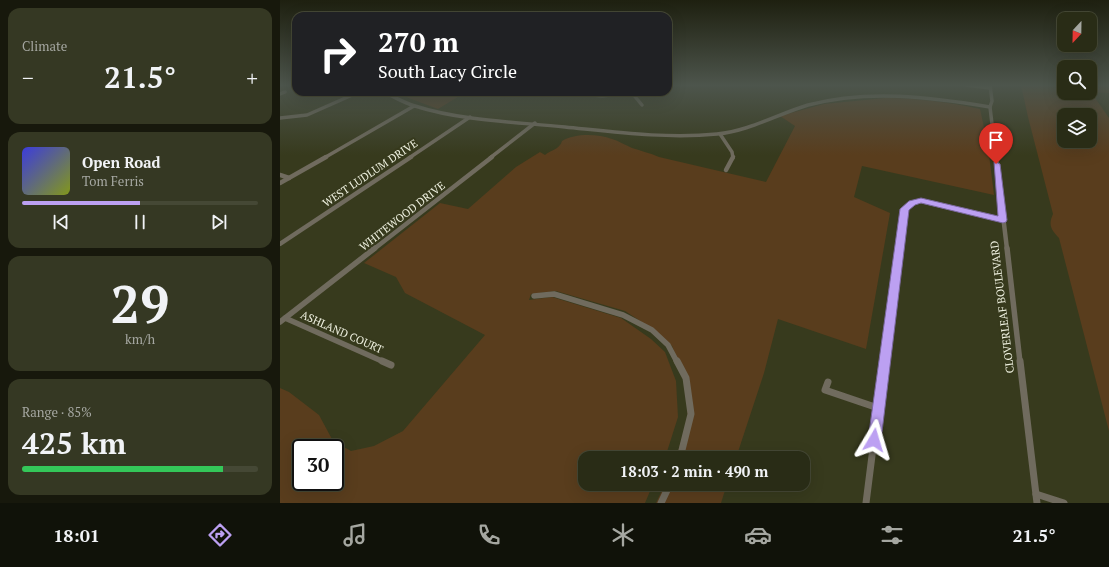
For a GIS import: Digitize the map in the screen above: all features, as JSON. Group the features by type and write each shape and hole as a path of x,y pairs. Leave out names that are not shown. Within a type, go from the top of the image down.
{"street":[{"path":"280,118 306,115 321,108"},
{"path":"280,183 410,108"},
{"path":"423,108 470,117 660,136 687,136 720,134 740,130 782,113 798,108"},
{"name":"CLOVERLEAF BOULEVARD","path":"990,108 1038,503"},
{"name":"WEST LUDLUM DRIVE","path":"280,244 470,117"},
{"name":"WHITEWOOD DRIVE","path":"280,322 535,123"},
{"path":"720,134 732,152 733,158 726,170"},
{"path":"280,175 289,178"},
{"path":"866,503 904,209 912,203 921,201 1003,220"},
{"path":"534,296 554,294 623,314 652,330 668,345 686,378 691,414 682,451"},
{"name":"ASHLAND COURT","path":"286,318 391,365"},
{"path":"828,382 825,390 878,408"},
{"path":"661,503 667,491"},
{"path":"1036,494 1064,503"}],"shaded area":[{"path":"808,108 980,109 988,146 994,195 862,166 854,197 890,213 866,349 778,319 764,373 738,451 678,451 688,418 685,379 672,346 657,332 625,311 556,291 531,294 529,300 552,297 621,318 651,339 665,352 676,381 678,417 667,451 578,451 578,491 650,491 645,503 280,503 280,388 289,392 319,415 332,439 292,439 292,491 344,491 344,447 351,451 374,446 403,431 485,335 405,293 396,277 364,263 440,203 468,209 516,167 540,152 545,155 557,148 562,141 567,138 587,135 606,137 659,157 766,182 795,126 780,116"},
{"path":"1026,108 1057,108 1057,148 1097,148 1097,108 1102,108 1109,118 1109,431 1059,238 1051,227 1053,214"},
{"path":"662,491 725,491 721,503 656,503"}],"route":[{"path":"874,440 904,209 912,203 921,201 1003,220 996,164"}]}
